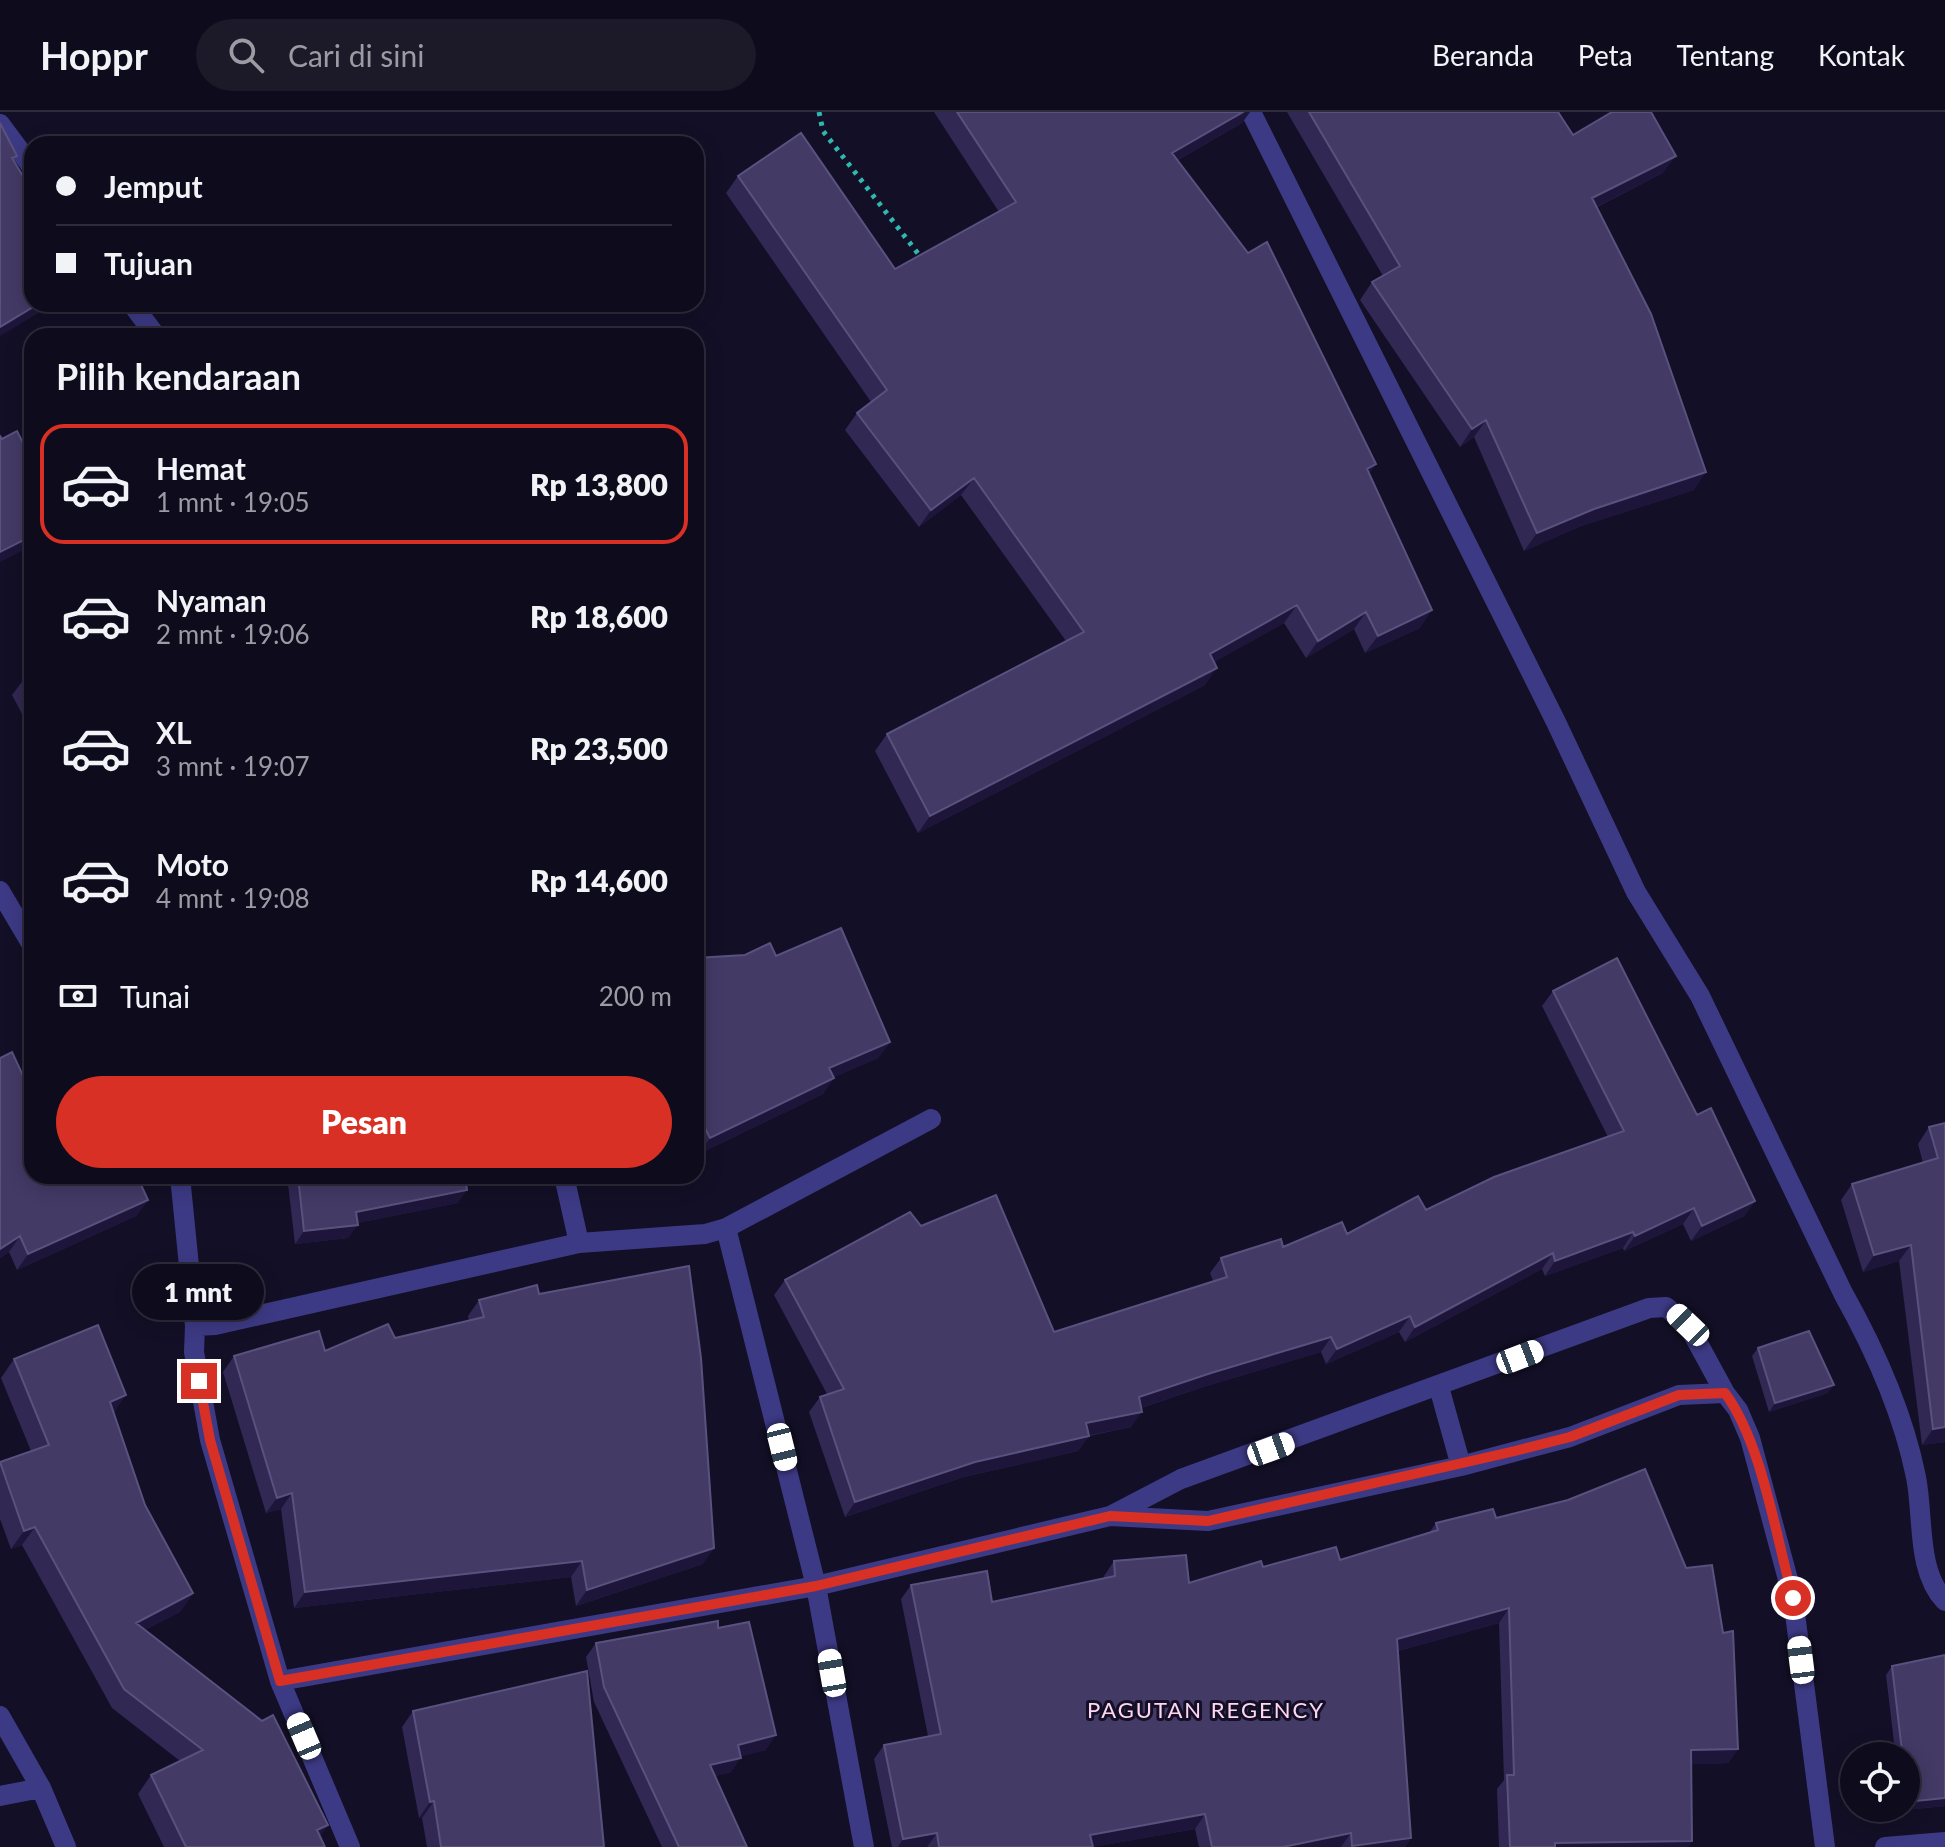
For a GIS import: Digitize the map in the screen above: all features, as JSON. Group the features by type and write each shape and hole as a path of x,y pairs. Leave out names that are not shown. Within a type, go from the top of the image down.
{"street":[{"path":"1251,112 1549,708 1636,892 1700,996 1843,1293 1869,1338 1892,1398 1917,1479 1918,1512 1933,1588 1945,1601"},
{"path":"0,124 24,156"},
{"path":"0,891 24,932"},
{"path":"195,1326 215,1325 579,1243 705,1234 726,1228 931,1119"},
{"path":"181,1184 195,1326 194,1352 210,1440 280,1681 350,1847"},
{"path":"566,1184 579,1243"},
{"path":"726,1228 816,1586 864,1847"},
{"path":"280,1681 816,1586 1110,1516 1181,1479 1649,1308 1666,1307 1688,1325 1725,1393 1738,1410 1750,1438 1793,1598 1825,1847"},
{"path":"1439,1387 1461,1466"},
{"path":"1110,1516 1208,1521 1461,1466 1570,1437 1679,1395 1725,1393"},
{"path":"0,1716 41,1788 66,1847"},
{"path":"0,1796 41,1788"},
{"path":"1885,1847 1945,1842"}],"path":[{"path":"819,112 823,131 929,269"}],"building":[{"path":"957,112 1243,112 1172,153 1248,253 1267,242 1376,464 1367,469 1432,610 1378,636 1366,612 1318,641 1297,605 1210,654 1217,668 930,816 887,734 1084,632 974,478 931,510 857,413 887,390 738,176 801,133 895,269 1016,202"},
{"path":"1309,112 1558,112 1573,135 1612,112 1651,112 1676,156 1592,198 1651,314 1706,472 1594,509 1537,533 1486,420 1472,429 1372,282 1400,266"},
{"path":"0,123 17,156 12,158 24,178 25,312 0,327"},
{"path":"17,431 24,445 24,540 0,552 0,436 2,439"},
{"path":"841,928 890,1042 829,1068 834,1078 710,1138 704,1126 704,958 745,955 770,943 776,956"},
{"path":"1617,958 1697,1115 1711,1108 1755,1201 1702,1226 1694,1208 1635,1236 1633,1232 1555,1261 1553,1253 1415,1327 1410,1316 1337,1349 1331,1337 1211,1373 1139,1397 1142,1412 1086,1423 1089,1436 975,1462 855,1502 820,1397 844,1389 785,1280 910,1212 921,1226 996,1195 1054,1332 1227,1277 1221,1258 1281,1239 1283,1247 1342,1222 1347,1234 1418,1196 1426,1210 1494,1177 1624,1131 1553,991"},
{"path":"12,1052 24,1078 24,1184 141,1184 148,1200 28,1254 20,1236 0,1249 0,1058"},
{"path":"1945,1123 1945,1427 1933,1429 1911,1245 1874,1255 1852,1184 1938,1158 1929,1127"},
{"path":"299,1184 466,1184 467,1190 356,1212 358,1225 304,1231"},
{"path":"689,1266 701,1358 714,1548 587,1590 582,1561 305,1592 292,1493 277,1498 234,1356 319,1331 325,1351 388,1324 395,1338 484,1317 479,1300 537,1285 539,1294"},
{"path":"98,1325 126,1395 110,1402 145,1505 193,1593 136,1623 262,1721 273,1715 328,1825 317,1830 325,1847 186,1847 151,1775 203,1750 124,1689 35,1527 24,1531 0,1462 49,1445 14,1359"},
{"path":"1809,1331 1834,1385 1775,1403 1758,1348"},
{"path":"1645,1469 1686,1568 1712,1565 1723,1633 1733,1631 1738,1749 1691,1750 1692,1841 1555,1843 1555,1847 1510,1847 1507,1775 1514,1775 1509,1608 1397,1639 1411,1838 1352,1846 1351,1833 1283,1847 1212,1847 1205,1814 1090,1835 1093,1847 939,1847 937,1833 903,1839 884,1745 941,1734 911,1585 987,1571 992,1602 1115,1576 1114,1561 1186,1555 1189,1583 1261,1561 1263,1567 1336,1547 1340,1560 1438,1530 1436,1523 1493,1509 1496,1518 1568,1500"},
{"path":"718,1621 718,1628 749,1622 776,1735 738,1745 741,1758 710,1765 747,1847 679,1847 604,1687 596,1643"},
{"path":"1945,1655 1945,1798 1920,1801 1920,1742 1901,1742 1892,1666"},
{"path":"587,1671 604,1847 441,1847 434,1801 430,1802 413,1711"}],"district":[{"name":"PAGUTAN REGENCY","path":"1206,1710"}],"route":[{"path":"199,1381 210,1440 280,1681 816,1586 1110,1516 1208,1521 1461,1466 1570,1437 1679,1395 1710,1392 1725,1393 1738,1410 1750,1438 1793,1598"}]}
